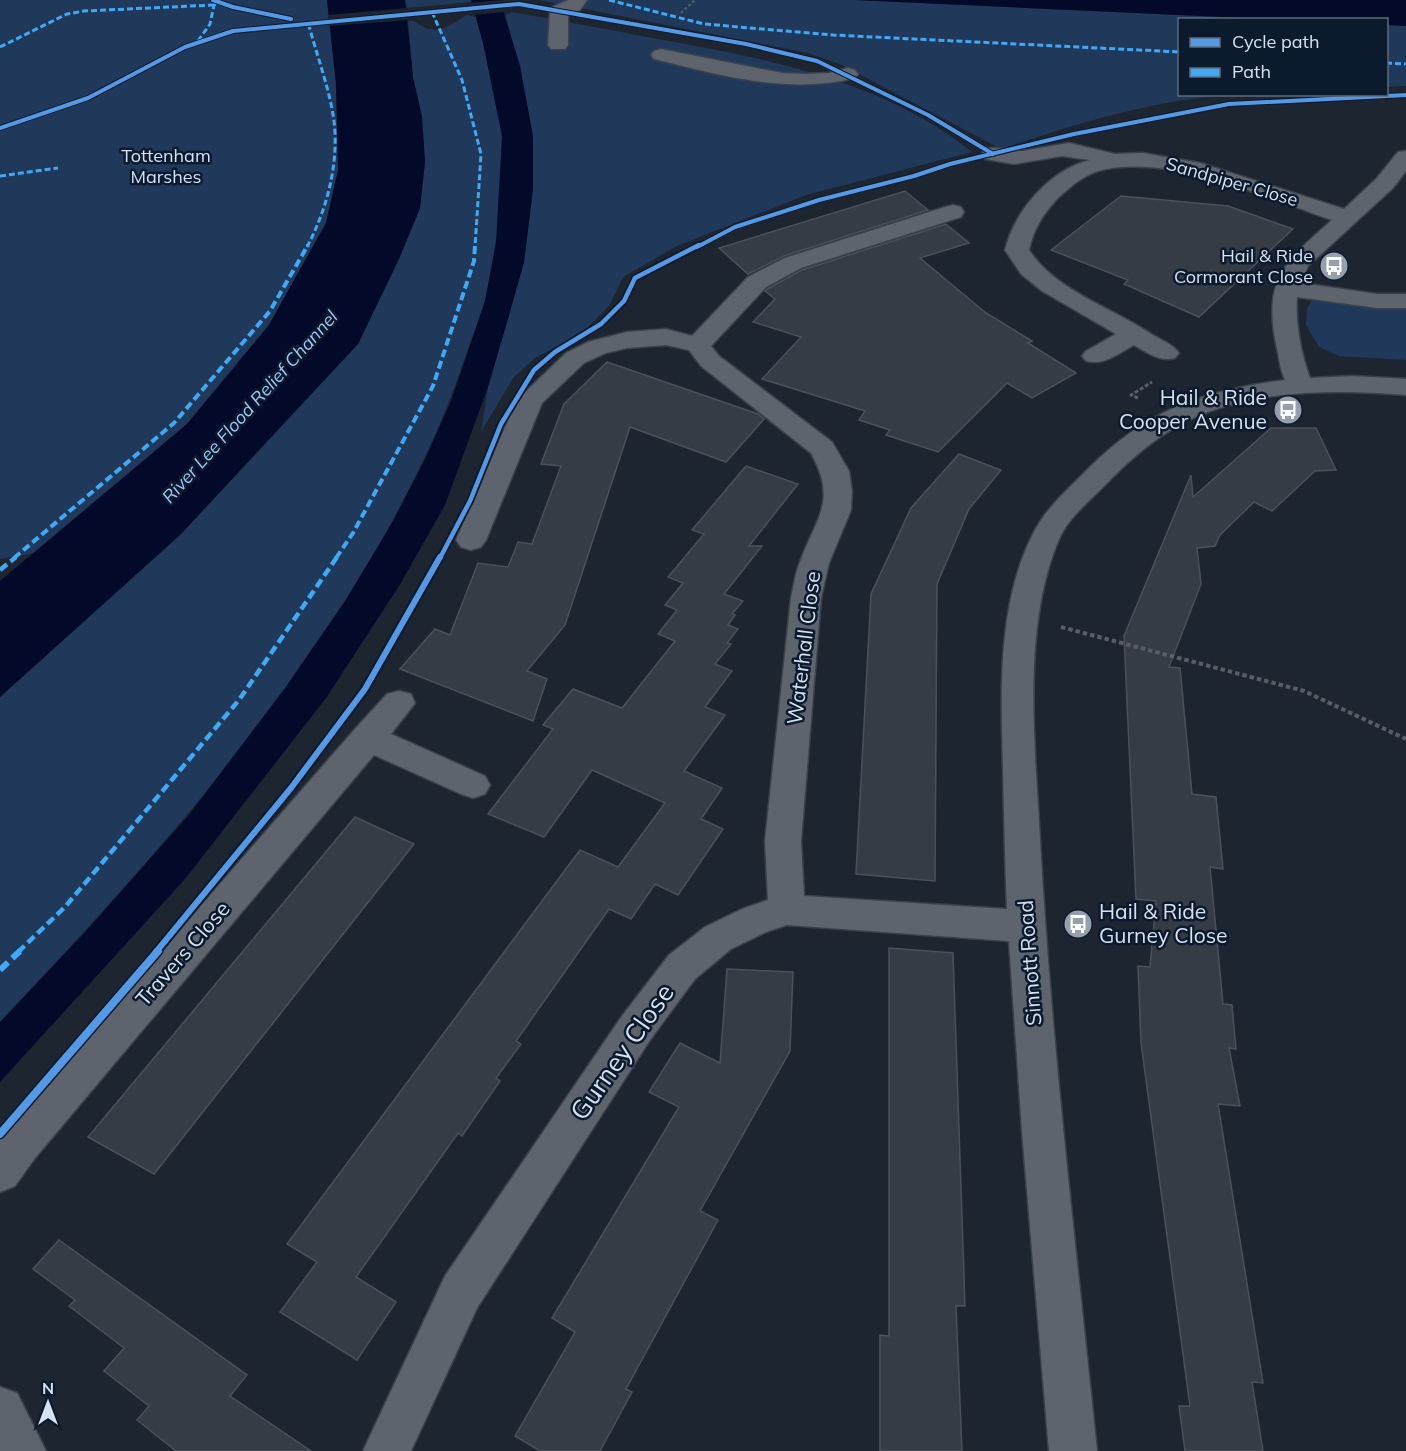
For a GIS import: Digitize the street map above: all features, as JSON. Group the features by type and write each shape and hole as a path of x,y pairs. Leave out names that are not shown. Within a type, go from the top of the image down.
{"street":[{"path":"558,45 559,11 573,6 578,0"},
{"path":"661,55 785,80 834,80 848,74"},
{"path":"993,154 1025,159 1071,150 1090,152 1113,161"},
{"path":"1302,387 1296,376 1286,330 1284,307 1286,288 1298,263 1385,183 1406,157"},
{"name":"Sandpiper Close","path":"1166,353 1051,286 1029,269 1017,250 1020,234 1051,190 1077,173 1113,161 1136,159 1185,165 1346,217"},
{"path":"471,540 530,400 575,358 597,347 627,340 666,337 698,345 758,282 793,263 953,212"},
{"path":"1286,288 1377,301 1406,301"},
{"path":"1095,356 1135,334"},
{"name":"Waterhall Close","path":"698,345 710,361 822,448 835,471 838,491 837,510 814,563 806,598 783,841 787,910"},
{"name":"Sinnott Road","path":"1073,1451 1025,926 1020,754 1023,617 1046,535 1083,491 1121,452 1176,416 1188,411 1253,393 1302,387 1358,384 1406,387"},
{"name":"Travers Close","path":"0,1172 36,1126 399,703"},
{"path":"368,738 473,784"},
{"name":"Gurney Close","path":"387,1451 461,1292 636,1028 682,967 709,945 755,920 787,910 1025,926"},
{"path":"0,1410 22,1451"}],"path":[{"path":"681,12 695,0"},
{"path":"379,664 441,557"},
{"path":"1068,629 1304,691 1406,739"}],"green space":[{"name":"Tottenham Marshes","path":"0,0 327,0 336,84 338,170 326,223 269,325 187,424 35,553 0,559"},
{"path":"405,0 471,0 472,2 407,8"},
{"path":"539,0 855,0 1245,18 1178,18 1178,96 1221,96 1172,102 1114,114 1001,149 842,65 808,53"},
{"path":"511,12 744,56 825,77 865,91 902,108 938,128 972,152 806,195 677,246 623,277 609,306 579,336 536,357 513,378 481,432 488,387 524,262 533,189 520,67 505,16"},
{"path":"467,15 476,17 499,108 502,178 499,219 490,280 483,307 428,449 382,540 328,627 269,712 137,872 0,1022 0,697 180,535 358,344 399,259 420,208 425,162 422,117 413,77 408,21 414,21 434,30 451,25"},
{"path":"1388,25 1406,26 1406,86 1388,87"},
{"path":"1316,293 1406,301 1406,360 1339,356 1319,347 1306,325 1307,309"}],"water":[{"name":"River Lee Flood Relief Channel","path":"327,0 405,0 413,77 422,117 425,162 420,208 399,259 358,344 180,535 0,697 0,581 187,424 269,325 326,223 338,170 336,84"},
{"path":"471,0 500,0 520,66 533,136 533,189 524,262 488,387 445,505 399,586 326,698 185,879 0,1082 0,1022 86,931 188,816 285,688 345,601 392,523 426,457 451,401 485,301 496,242 502,136 483,43"},
{"path":"855,0 1406,0 1406,26 1388,25 1388,18 1245,18"}],"pier":[{"path":"501,0 505,12 472,15 469,3"},
{"path":"407,8 409,20 329,26 328,15"}],"building":[{"path":"905,191 928,210 784,256 748,274 719,248"},
{"path":"1121,196 1228,206 1293,229 1199,317 1124,284 1128,280 1051,250"},
{"path":"946,224 969,243 920,258 986,313 1032,341 1028,343 1076,373 1032,398 1007,383 938,452 886,435 890,430 859,420 865,411 762,379 801,337 753,322 775,299 765,291 767,289 802,270"},
{"path":"607,362 758,414 764,419 726,462 630,427 565,625 527,671 547,679 533,721 400,669 435,629 450,635 478,563 508,567 518,542 532,544 561,466 541,464 564,404"},
{"path":"1271,428 1316,428 1336,470 1315,471 1272,511 1254,502 1220,535 1215,546 1197,548 1201,584 1169,667 1180,668 1192,794 1216,797 1223,869 1210,867 1223,1004 1232,1005 1236,1049 1229,1048 1240,1106 1218,1104 1263,1383 1252,1382 1263,1451 1185,1451 1179,1406 1190,1406 1141,1043 1138,966 1150,967 1156,901 1136,899 1124,636 1191,475 1193,497"},
{"path":"959,454 1001,470 969,509 937,584 935,881 856,874 871,594 911,508"},
{"path":"746,466 798,484 749,546 762,546 724,594 743,601 732,614 735,615 728,625 738,629 727,643 731,644 715,664 732,671 705,707 725,715 684,771 722,788 701,819 723,829 678,895 655,884 631,919 609,909 516,1041 521,1044 496,1078 500,1081 462,1136 458,1133 356,1277 396,1302 357,1360 280,1312 317,1262 287,1244 580,850 618,867 665,803 592,770 544,837 488,814 553,729 543,725 573,689 622,708 675,641 658,634 677,610 665,605 683,583 668,577 704,534 692,530"},
{"path":"355,817 414,844 154,1174 88,1137"},
{"path":"889,948 953,953 965,1306 956,1306 962,1451 880,1451 880,1335 889,1336"},
{"path":"727,969 793,972 790,1051 700,1211 718,1220 626,1389 632,1392 600,1451 540,1451 515,1436 575,1332 552,1318 679,1107 649,1092 680,1043 720,1063"},
{"path":"59,1240 247,1375 230,1396 311,1451 176,1451 137,1420 149,1406 104,1371 124,1348 69,1306 75,1300 33,1269"}],"marked path":[{"path":"609,0 704,24 833,35 1178,52"},
{"path":"198,41 210,24 214,5 218,3"},
{"path":"0,47 67,14 84,11 214,5"},
{"path":"0,970 65,907 239,700 353,533 433,386 474,261 481,154 462,80 432,12"},
{"path":"0,570 174,423 270,311 294,271 312,237 327,199 334,163 334,121 308,22"},
{"path":"1388,63 1406,64"},
{"path":"0,176 58,168"}],"cycle path":[{"path":"213,0 233,7 291,19"},
{"path":"0,128 88,98 185,47 233,31 519,4 746,44 817,61 928,115 993,154"},
{"path":"1388,96 1406,95"},
{"path":"0,1134 146,965 291,788 365,689 451,538 470,501 501,424 515,398 534,370 555,352 601,324 624,301 635,278 735,227 819,200 914,176 950,164 1074,134 1229,104 1386,96"}],"place":[{"name":"Hail & Ride Cormorant Close","path":"1334,266"},
{"name":"Hail & Ride Cooper Avenue","path":"1288,410"},
{"name":"Hail & Ride Gurney Close","path":"1078,924"}]}
